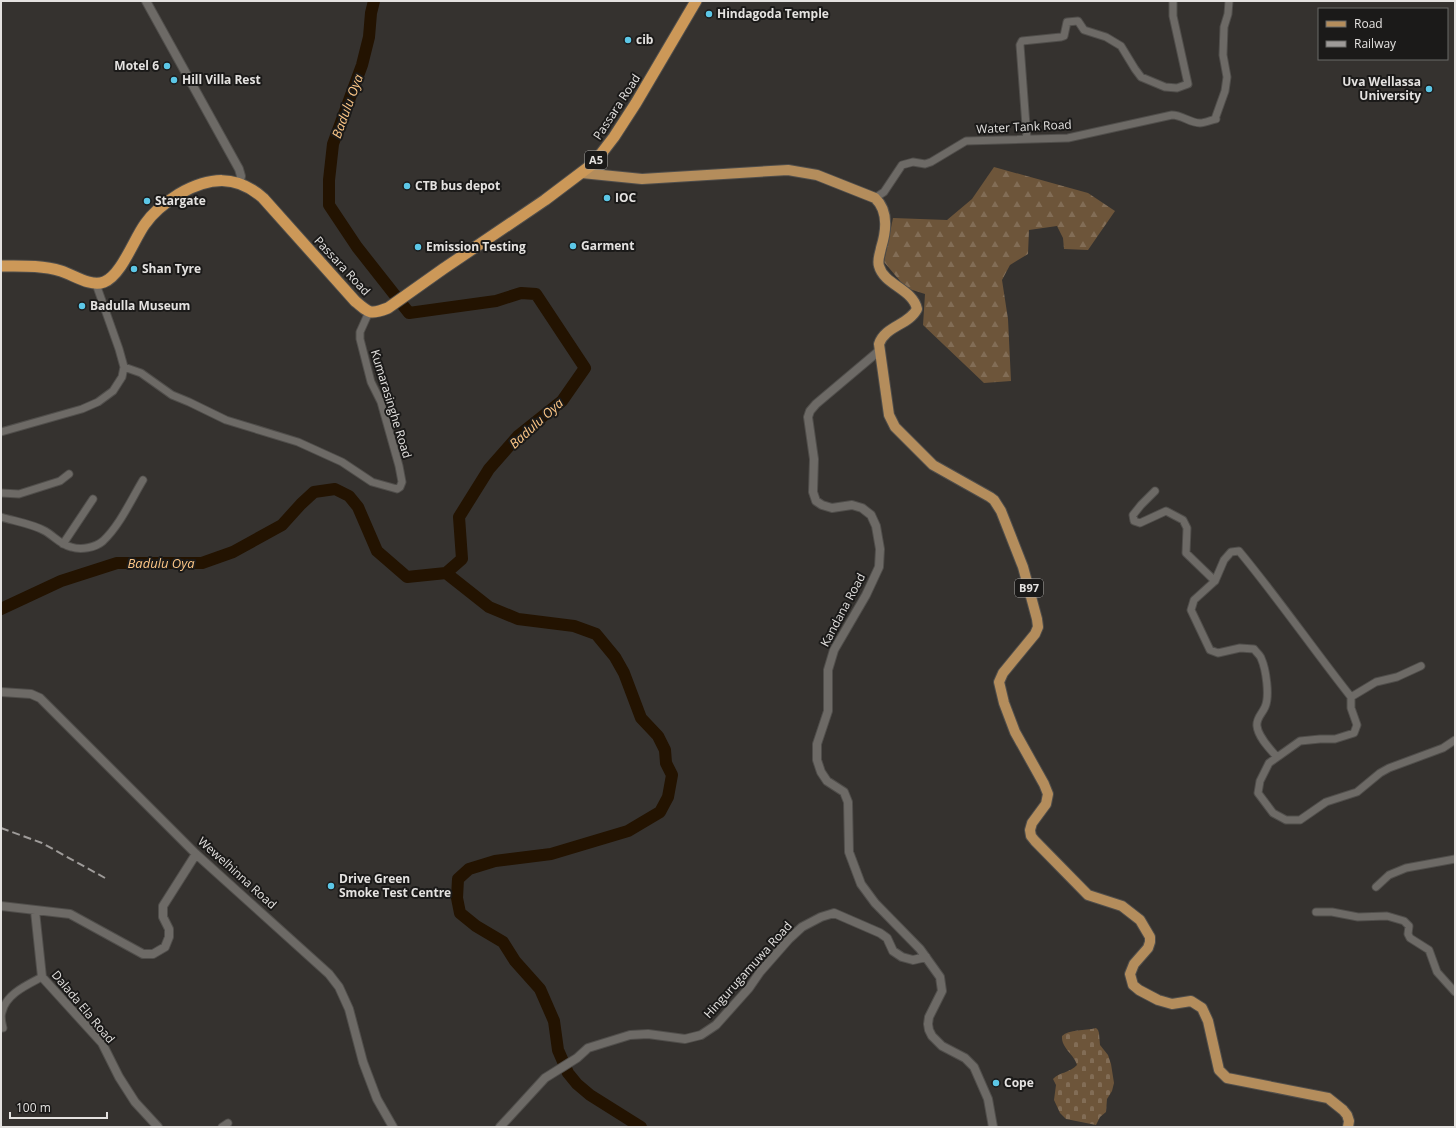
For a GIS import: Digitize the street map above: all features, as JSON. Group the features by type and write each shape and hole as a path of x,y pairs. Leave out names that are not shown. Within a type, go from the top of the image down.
{"highway":[{"name":"Passara Road","path":"96,284 104,283 113,276 145,223 169,200 192,187 211,181 224,180 240,184 253,190 269,203 294,233 356,301 369,312 378,312 388,308 545,200 582,173 599,157 614,137 650,80 696,1"},
{"path":"1,266 31,266 53,269 96,284"}],"main road":[{"path":"582,173 642,179 788,170 817,175 875,198"},
{"name":"B97","path":"875,198 882,208 885,225 884,238 878,258 879,268 884,276 914,301 917,309 911,316 885,333 879,344 889,415 895,427 934,465 994,500 1001,511 1023,567 1037,619 1038,627 1035,634 1002,673 999,682 1004,703 1015,732 1048,794 1046,804 1032,823 1030,830 1035,841 1088,895 1122,906 1140,920 1150,937 1150,942 1148,948 1137,961 1130,974 1133,985 1139,990 1165,1002 1172,1004 1191,1001 1202,1008 1208,1021 1220,1070 1227,1078 1328,1098 1347,1115 1349,1121 1348,1127"}],"street":[{"path":"146,1 238,169 241,176 240,184"},
{"path":"1027,139 1020,45 1022,41 1062,37 1064,36 1067,22 1078,21 1084,30 1106,37 1121,46 1141,77 1165,87 1178,88 1188,84 1173,16 1173,1"},
{"name":"Water Tank Road","path":"875,198 884,192 902,165 913,162 925,164 931,162 966,141 1068,138 1172,115 1178,115 1200,123 1215,119 1225,91 1227,77 1223,55 1224,27 1228,14 1229,1"},
{"path":"1,432 82,409 98,402 113,391 122,377 124,367 119,349 96,284"},
{"name":"Kumarasinghe Road","path":"124,367 141,373 172,395 226,420 298,442 342,462 372,482 397,489 402,482 399,466 381,402 371,382 360,339 360,332 369,312"},
{"name":"Kandana Road","path":"880,350 816,404 810,411 808,417 814,459 813,492 816,501 822,505 832,508 852,505 862,508 870,515 876,526 880,549 879,567 866,595 834,650 828,670 828,711 817,744 817,760 821,772 827,781 844,792 848,802 849,852 861,884 875,903 920,948 940,977 942,990 929,1017 929,1030 932,1036 942,1046 964,1058 974,1067 988,1099 993,1127"},
{"path":"1,493 19,494 60,481 70,474"},
{"path":"1,517 44,530 71,548 84,549 92,547 102,542 114,528 143,480"},
{"path":"1155,491 1133,515 1134,522 1140,523 1166,511 1184,520 1187,528 1186,553 1215,581"},
{"path":"63,544 93,499"},
{"path":"1277,757 1257,728 1257,719 1265,706 1267,698 1266,676 1261,657 1254,648 1240,648 1218,653 1210,650 1191,610 1194,600 1215,581 1224,560 1231,552 1239,551 1262,579 1351,697 1351,708 1356,725 1354,733 1335,739 1320,738 1300,741 1269,763 1260,781 1258,793 1273,813 1286,820 1300,820 1326,802 1357,792 1380,773 1389,768 1443,748 1455,740"},
{"path":"1351,697 1376,682 1397,677 1422,666"},
{"name":"Wewelhinna Road","path":"1,692 31,694 40,698 196,854 329,974 339,987 348,1009 363,1062 377,1099 394,1127"},
{"path":"1,906 70,914 143,954 153,954 165,947 169,937 170,929 163,917 163,906 196,854"},
{"path":"1376,887 1389,875 1406,868 1455,859"},
{"name":"Dalada Ela Road","path":"35,911 42,977 102,1043 119,1077 135,1102 158,1127"},
{"path":"1316,912 1332,912 1358,917 1387,916 1404,920 1409,926 1408,934 1410,938 1429,950 1437,972 1455,992"},
{"name":"Hingurugamuwa Road","path":"500,1127 545,1078 577,1058 588,1048 630,1035 648,1034 685,1039 701,1036 716,1025 749,988 760,972 789,939 802,927 821,917 834,913 880,933 887,938 893,951 902,957 913,960 926,957"},
{"path":"1,1028 3,1028 1,1013 8,1000 24,986 42,977"}],"green space":[{"path":"994,167 1088,193 1115,211 1088,250 1064,249 1063,238 1057,226 1029,230 1028,254 1010,265 1002,280 1008,319 1011,381 984,383 923,325 925,294 906,288 884,262 893,218 947,220 972,199"},
{"path":"1096,1028 1099,1033 1100,1045 1108,1055 1111,1064 1114,1083 1112,1091 1107,1099 1106,1112 1100,1117 1096,1125 1066,1119 1060,1113 1054,1100 1056,1085 1053,1079 1058,1075 1071,1070 1077,1065 1066,1048 1062,1040 1062,1036 1073,1031"}],"waterway":[{"name":"Badulu Oya","path":"1,609 61,581 117,563 202,563 233,552 282,525 314,492 335,489 349,496 358,507 377,551 407,577 446,573 462,559 459,517 489,469 518,436 562,401 585,368 536,294 521,293 496,301 409,313 357,247 329,205 329,180 333,144 362,65 369,37 371,13 374,1"},
{"path":"446,573 489,607 518,619 574,626 596,634 615,657 624,673 641,718 658,736 665,750 666,763 672,775 668,797 660,812 628,831 551,854 495,861 469,869 458,879 457,898 460,913 476,926 503,942 515,961 540,989 554,1021 558,1050 568,1073 577,1084 590,1095 641,1127"}],"railway":[{"path":"1,828 42,843 105,878"}],"place":[{"name":"Hindagoda Temple","path":"709,14"},
{"name":"cib","path":"628,40"},
{"name":"Motel 6","path":"167,66"},
{"name":"Hill Villa Rest","path":"174,80"},
{"name":"Uva Wellassa University","path":"1429,89"},
{"name":"CTB bus depot","path":"407,186"},
{"name":"IOC","path":"607,198"},
{"name":"Stargate","path":"147,201"},
{"name":"Garment","path":"573,246"},
{"name":"Emission Testing","path":"418,247"},
{"name":"Shan Tyre","path":"134,269"},
{"name":"Badulla Museum","path":"82,306"},
{"name":"Drive Green Smoke Test Centre","path":"331,886"},
{"name":"Cope","path":"996,1083"}]}
